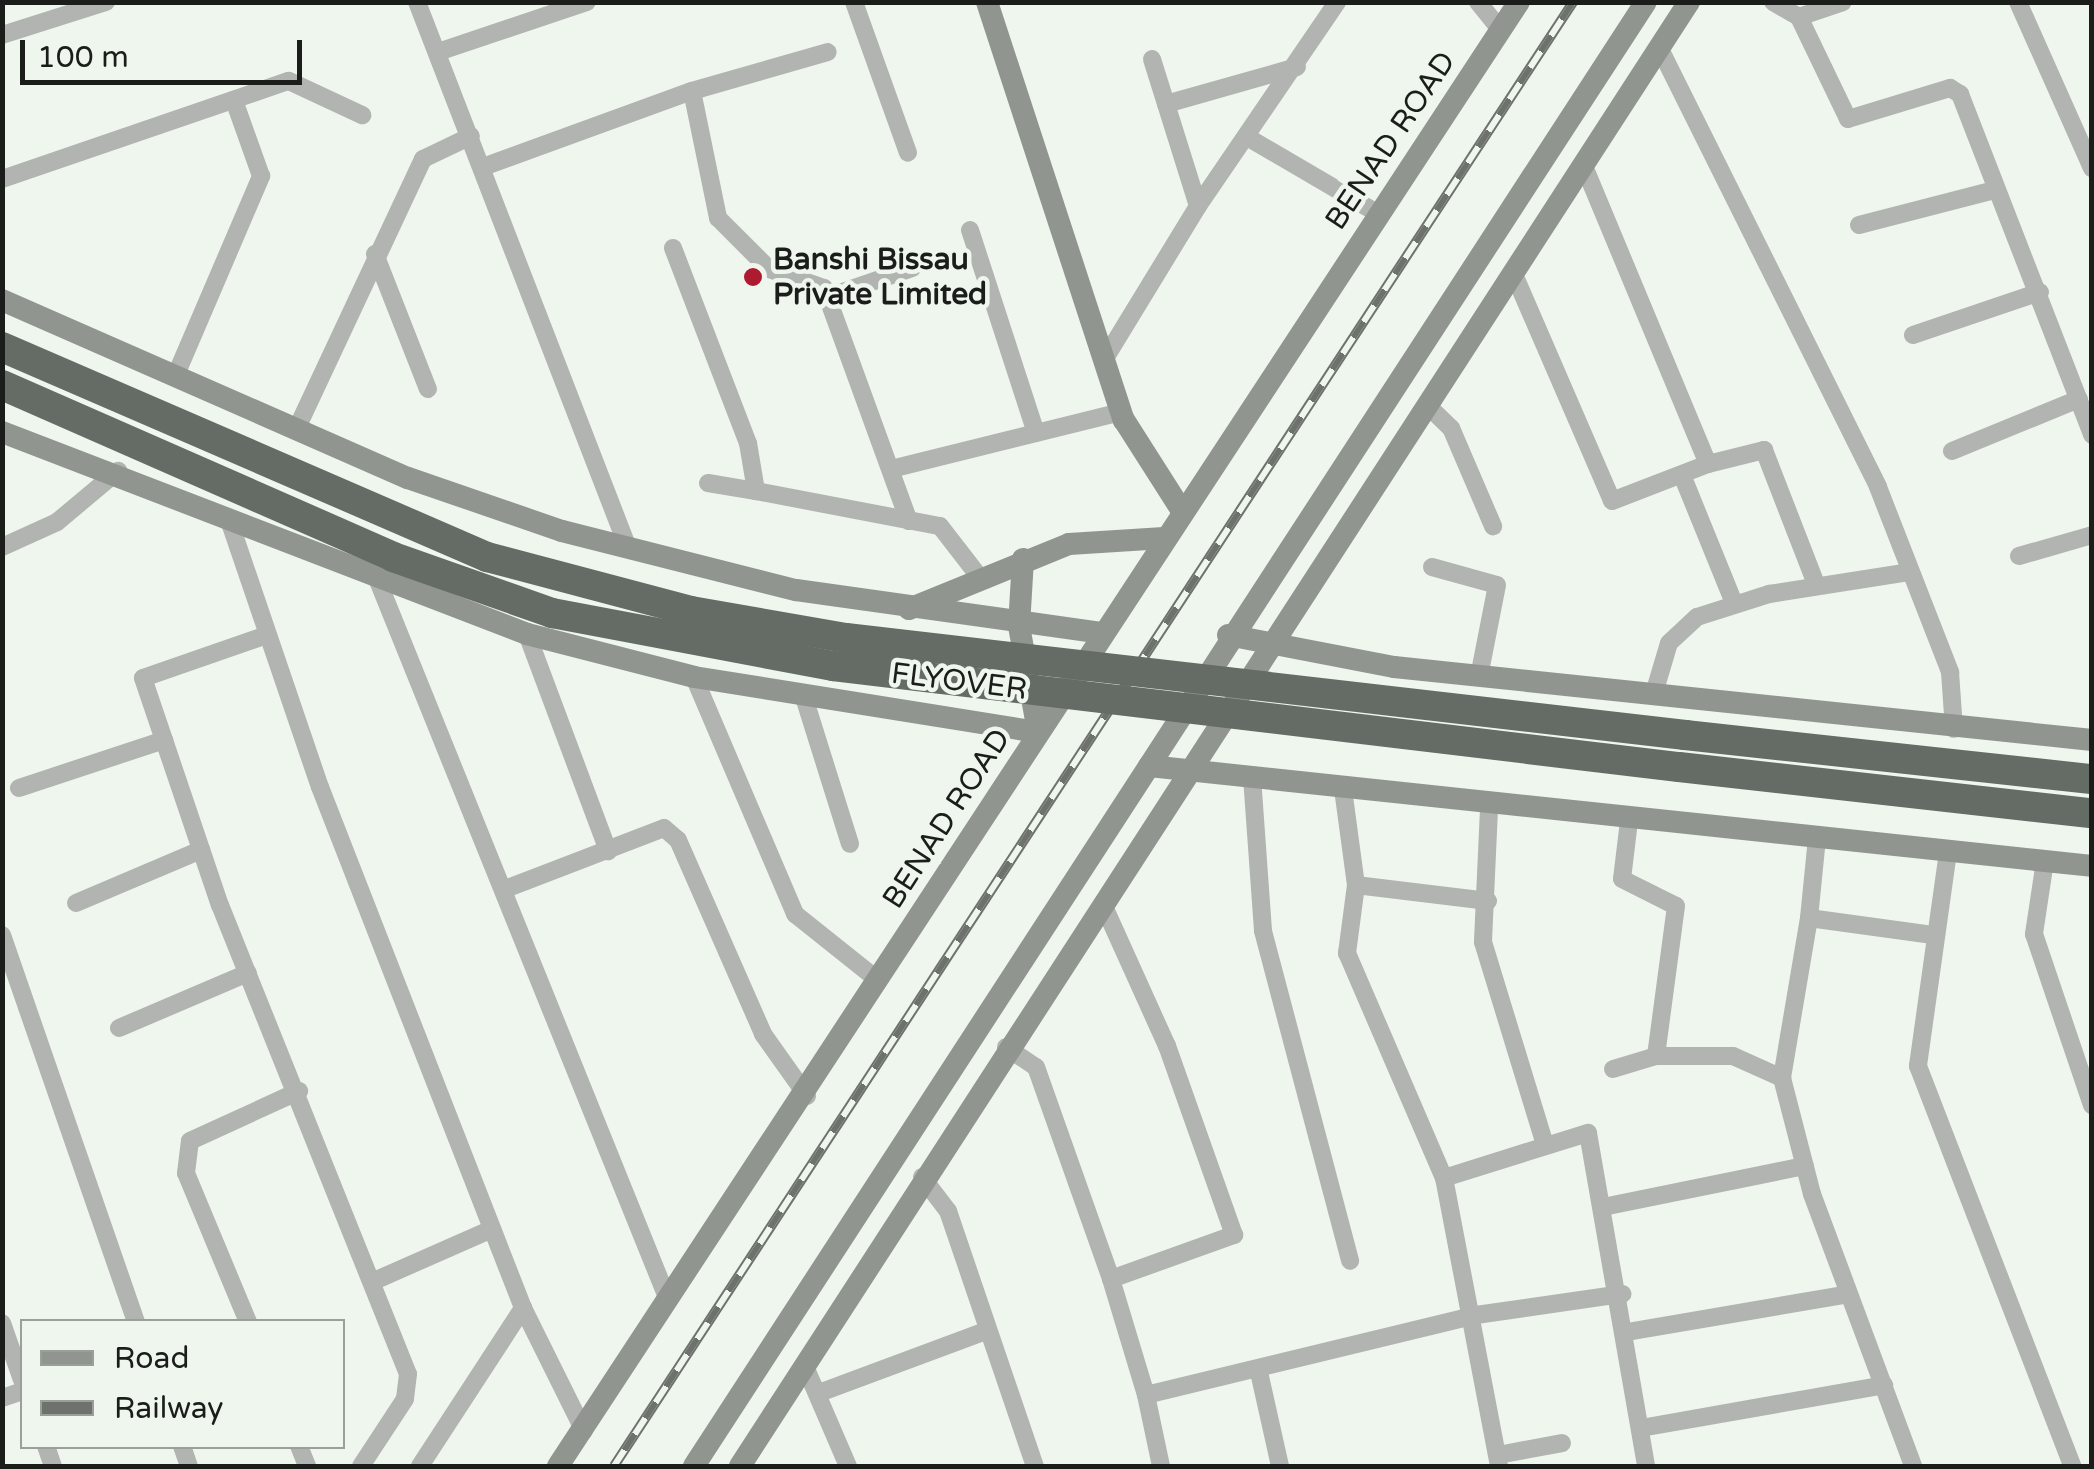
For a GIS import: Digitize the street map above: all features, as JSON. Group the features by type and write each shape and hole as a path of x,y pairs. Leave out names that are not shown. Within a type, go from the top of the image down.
{"highway":[{"name":"FLYOVER","path":"2,347 273,469 504,562 770,628 2092,779"},
{"name":"FLYOVER","path":"2,385 262,500 552,614 734,654 2092,813"}],"main road":[{"path":"987,2 1121,412 1182,511"},
{"name":"BENAD ROAD","path":"558,1466 806,1096 1101,634 1518,2"},
{"path":"694,1466 1149,766 1228,635 1646,2"},
{"path":"740,1466 1006,1047 1198,770 1270,646 1689,2"},
{"path":"2,300 408,478 628,548 909,609 1101,634"},
{"path":"2,432 118,472 378,582 527,634 694,676 1038,732 1019,626 1023,559"},
{"path":"909,609 1023,559 1069,544 1164,538"},
{"path":"1228,635 1270,646 1480,672 1655,690 1954,729 2092,740"},
{"path":"1149,766 1489,808 2092,866"}],"street":[{"path":"417,2 628,548"},
{"path":"438,52 587,2"},
{"path":"854,2 908,153"},
{"path":"1104,360 1198,206 1297,68 1337,2"},
{"path":"1478,2 1501,30"},
{"path":"1773,2 1804,10 1843,2"},
{"path":"2018,2 2092,168"},
{"path":"2,35 94,4"},
{"path":"1804,10 1848,119 1950,88 1960,94 1994,190 2040,292 2092,436"},
{"path":"1659,47 1855,433 1950,672 1954,729"},
{"path":"483,167 692,91 828,52"},
{"path":"1152,59 1198,206"},
{"path":"1166,104 1297,68"},
{"path":"2,179 289,82 362,115"},
{"path":"692,91 718,218 769,269 824,288 909,521"},
{"path":"175,377 262,176 234,100"},
{"path":"296,428 423,159 471,136"},
{"path":"1248,137 1379,214"},
{"path":"1583,164 1708,464"},
{"path":"1858,225 1994,190"},
{"path":"970,230 1036,433"},
{"path":"673,248 748,443 756,491"},
{"path":"376,254 428,390"},
{"path":"828,298 912,268"},
{"path":"1513,272 1612,500 1708,464 1764,450 1816,584"},
{"path":"1912,335 2040,292"},
{"path":"1952,451 2078,399"},
{"path":"1428,406 1451,428 1494,526"},
{"path":"891,469 1121,412"},
{"path":"2,547 58,522 118,472"},
{"path":"1682,476 1734,602"},
{"path":"708,483 940,526 980,579"},
{"path":"228,520 264,636 492,1230 523,1308 584,1431"},
{"path":"2019,556 2092,535"},
{"path":"1432,566 1497,585 1480,672"},
{"path":"1655,690 1680,626 1734,602 1816,584 1910,572"},
{"path":"378,582 505,890 606,1165 668,1300"},
{"path":"527,634 608,851"},
{"path":"264,636 143,678 201,850 408,1374 405,1398 361,1466"},
{"path":"694,676 795,914 880,980"},
{"path":"804,694 850,844"},
{"path":"19,788 164,740"},
{"path":"1252,776 1263,931 1350,1261"},
{"path":"1343,789 1356,885 1347,954 1444,1178 1476,1315 1498,1461 1562,1443"},
{"path":"1489,808 1488,901 1483,942 1544,1141"},
{"path":"1629,821 1622,879 1676,906 1656,1056"},
{"path":"505,890 664,828 678,840 763,1034 806,1096"},
{"path":"1817,838 1810,918 1782,1078 1804,1166 1913,1466"},
{"path":"76,903 201,850"},
{"path":"1948,852 1933,935 1918,1066 2072,1466"},
{"path":"2044,861 2034,934 2092,1105"},
{"path":"1356,885 1488,901"},
{"path":"1105,909 1167,1046 1234,1235 1111,1279"},
{"path":"1810,918 1933,935"},
{"path":"2,935 135,1319"},
{"path":"119,1028 248,972"},
{"path":"1006,1047 1036,1067 1111,1279 1146,1395 1161,1466"},
{"path":"1612,1069 1656,1056 1733,1056 1782,1078"},
{"path":"247,1319 186,1173 190,1141 299,1091"},
{"path":"1444,1178 1544,1141 1588,1133 1622,1294 1646,1466"},
{"path":"1603,1207 1804,1166"},
{"path":"922,1178 948,1211 1035,1466"},
{"path":"374,1281 492,1230"},
{"path":"1146,1395 1260,1372 1476,1315 1622,1294"},
{"path":"1628,1332 1848,1294"},
{"path":"420,1466 523,1308"},
{"path":"2,1323 20,1374"},
{"path":"819,1392 988,1330"},
{"path":"804,1364 848,1466"},
{"path":"1260,1372 1280,1466"},
{"path":"1641,1428 1884,1385"}],"railway":[{"path":"614,1466 1573,2"}],"place":[{"name":"Banshi Bissau Private Limited","path":"753,277"}]}
